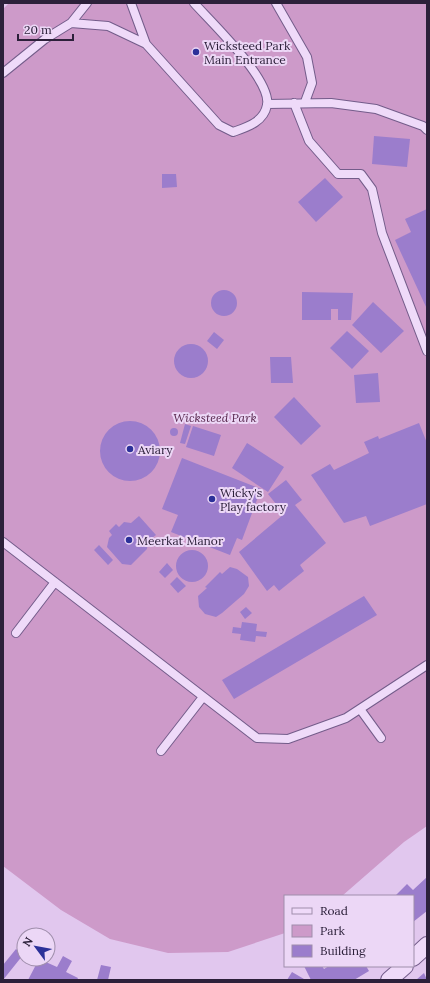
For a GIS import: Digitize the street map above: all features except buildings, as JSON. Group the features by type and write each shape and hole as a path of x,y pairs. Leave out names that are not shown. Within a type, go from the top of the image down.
{"street":[{"path":"414,957 427,945"},
{"path":"389,980 404,967"}],"lane":[{"path":"3,73 45,40 71,23 87,3"},
{"path":"130,3 146,44 219,125 233,132 251,126 264,113 267,104 264,86 248,63 194,3"},
{"path":"276,3 307,57 312,83 305,102"},
{"path":"71,23 108,26 146,44"},
{"path":"267,104 330,102 376,109 423,126 427,130"},
{"path":"294,103 309,141 324,160 338,174 361,174 372,189 382,234 427,351"},
{"path":"3,542 257,738 288,738 346,718 427,665"},
{"path":"16,633 55,582"},
{"path":"162,751 204,697"},
{"path":"360,709 381,738"}],"green space":[{"name":"Wicksteed Park","path":"9,3 427,3 427,826 404,842 343,895 284,895 284,933 228,952 168,953 110,939 61,910 3,866 3,9"}],"place":[{"name":"Wicksteed Park Main Entrance","path":"196,52"},
{"name":"Aviary","path":"130,449"},
{"name":"Wicky's Play factory","path":"212,499"},
{"name":"Meerkat Manor","path":"129,540"}]}
